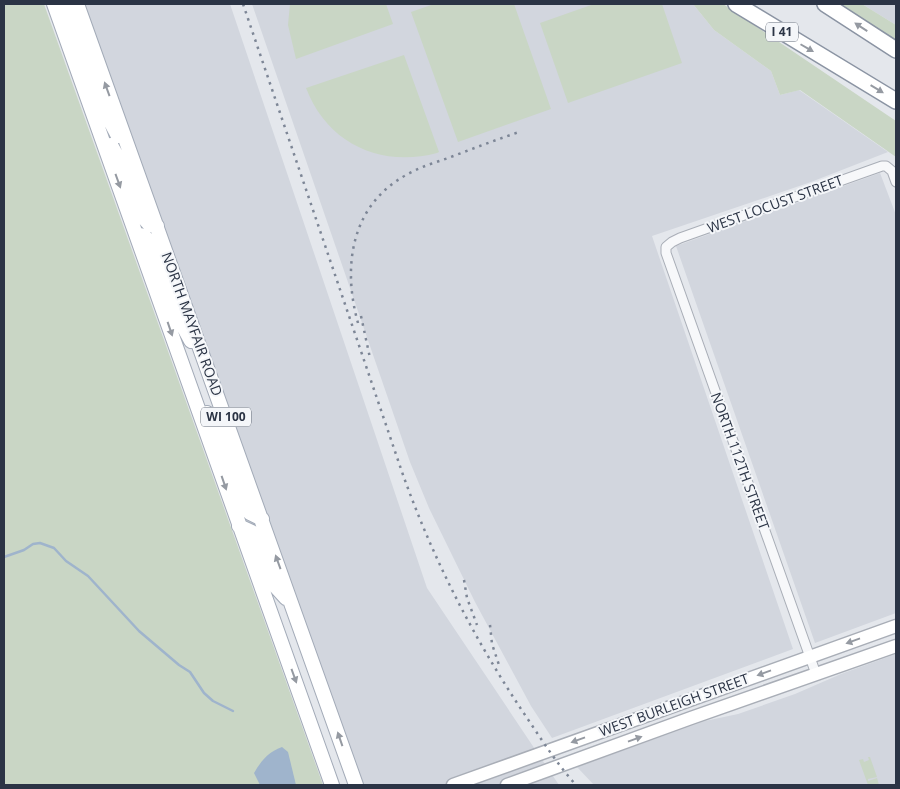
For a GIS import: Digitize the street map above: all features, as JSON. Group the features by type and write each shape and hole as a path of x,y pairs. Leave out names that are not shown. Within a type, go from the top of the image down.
{"highway":[{"name":"I 41","path":"736,4 896,101"},
{"path":"826,4 896,50"}],"main road":[{"name":"NORTH MAYFAIR ROAD","path":"54,4 332,785"},
{"path":"66,4 102,106 136,167"},
{"name":"NORTH MAYFAIR ROAD","path":"77,4 356,785"},
{"path":"94,114 123,165 141,215 150,225 157,226"},
{"path":"136,234 144,236 153,246 177,315 211,378"},
{"path":"188,379 221,438 245,507 250,513 262,519"},
{"path":"239,526 252,532 263,561 276,587 294,608"},
{"name":"WEST BURLEIGH STREET","path":"453,785 896,626"},
{"name":"WEST BURLEIGH STREET","path":"508,785 896,646"},
{"path":"326,768 339,785"}],"street":[{"name":"WEST LOCUST STREET","path":"666,247 680,238 882,166 886,166 892,171 896,182"},
{"name":"NORTH 112TH STREET","path":"666,247 666,253 689,319 816,674"}],"shaded area":[{"path":"83,4 230,4 427,588 559,785 362,785"},
{"path":"252,4 693,4 714,30 771,71 780,95 799,90 888,152 811,182 652,236 793,649 552,738 531,706 475,602 429,508 410,462"},
{"path":"862,4 896,4 896,25"},
{"path":"880,173 896,215 896,613 815,643 676,246"},
{"path":"896,654 896,785 594,785 577,767 705,721 738,714 795,694 841,674"}],"green space":[{"path":"4,4 44,4 323,785 4,785"},
{"path":"290,4 386,4 393,24 296,59 288,25"},
{"path":"434,4 514,4 551,109 458,142 411,12"},
{"path":"594,4 662,4 682,63 568,103 540,23"},
{"path":"693,4 723,4 896,121 896,157 800,90 780,95 771,71 714,30"},
{"path":"833,4 862,4 896,25 896,43"},
{"path":"404,55 439,152 437,153 416,157 395,157 376,154 358,147 342,137 327,123 315,107 306,88"},
{"path":"868,757 870,757 877,777 868,779 868,781 877,778 879,785 868,785 859,760 863,759 864,762 869,760"}],"water":[{"path":"282,747 288,752 296,785 260,785 254,773 265,757"}],"waterway":[{"path":"4,557 24,550 33,544 40,543 54,548 66,561 88,576 139,631 190,672 204,693 213,701 233,711"}],"railway":[{"path":"243,4 402,472 440,566 471,626 505,684 542,740 576,785"},
{"path":"358,323 351,280 352,259 356,238 363,219 374,202 389,187 413,171 519,132"},
{"path":"361,316 370,358"},
{"path":"464,580 467,598 477,625"},
{"path":"490,625 492,644 499,665"}]}
